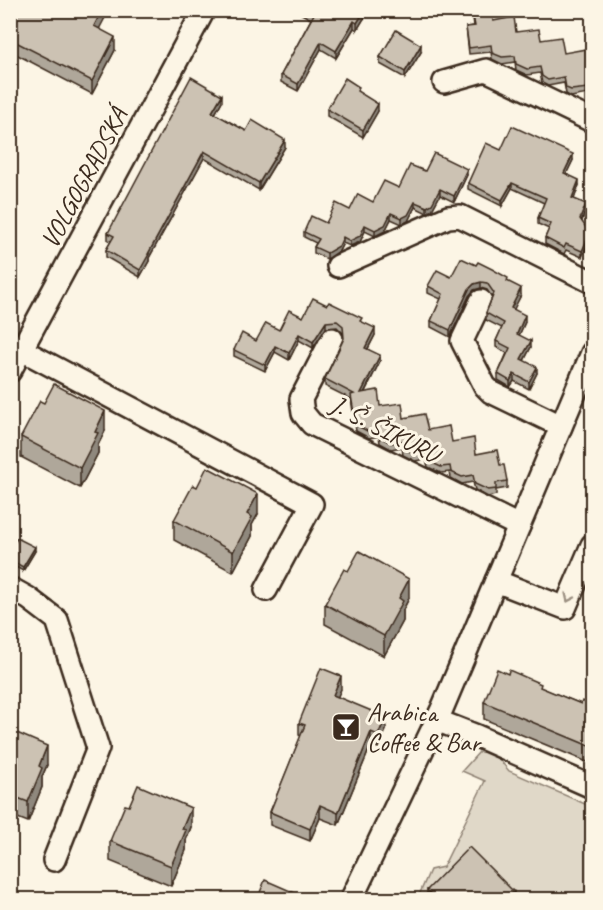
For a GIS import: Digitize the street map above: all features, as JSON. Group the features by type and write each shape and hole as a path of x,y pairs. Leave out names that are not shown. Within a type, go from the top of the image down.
{"street":[{"name":"VOLGOGRADSKÁ","path":"10,371 204,10"},
{"path":"444,82 486,70 592,121"},
{"path":"338,266 448,217 460,216 592,282"},
{"path":"481,301 462,341 484,386 490,392 561,426"},
{"name":"J. Š. ŠIKURU","path":"332,339 301,399 303,413 312,424 519,526"},
{"path":"22,351 312,504 266,590"},
{"path":"351,900 435,720 592,353"},
{"path":"496,581 565,608 592,545"},
{"path":"10,588 28,598 57,620 98,748 54,861"},
{"path":"435,720 487,740 592,787"}],"shaded area":[{"path":"479,752 493,752 509,771 592,807 592,899 417,900 430,870 443,867 485,781 462,771"}],"building":[{"path":"10,10 102,10 94,26 115,37 92,81 10,39"},
{"path":"308,10 365,10 357,23 354,21 336,51 321,42 298,84 281,75 314,14"},
{"path":"472,10 491,10 493,21 514,17 516,32 539,29 541,40 561,37 564,53 586,49 588,65 592,64 592,101 588,88 571,90 566,88 564,77 548,80 542,76 540,67 527,69 516,64 515,56 502,57 492,53 491,45 469,48 466,27 475,26"},
{"path":"396,30 421,45 405,72 380,57"},
{"path":"191,77 222,95 212,112 246,131 252,120 285,140 259,183 204,151 140,270 106,250 114,236 108,233"},
{"path":"345,78 359,87 357,91 378,104 363,130 327,109"},
{"path":"512,126 573,154 564,173 579,180 572,198 586,204 580,219 590,233 582,251 566,244 564,248 545,238 551,224 538,218 546,198 512,183 502,200 468,183 486,143 501,150"},
{"path":"434,153 467,169 454,196 440,189 432,204 427,207 415,202 408,215 402,218 391,213 385,225 375,230 365,225 360,236 350,241 343,237 339,246 327,253 314,247 319,239 304,232 311,216 326,223 336,203 350,210 358,194 373,202 384,181 399,188 410,165 425,171"},
{"path":"461,258 476,265 478,262 508,278 507,281 521,288 511,308 525,315 517,334 531,341 521,359 537,367 529,382 514,374 510,381 498,374 510,348 496,341 504,323 486,313 494,293 487,283 474,284 469,289 450,330 431,321 443,294 428,286 437,270 451,277"},
{"path":"313,298 327,305 329,302 362,318 360,321 375,328 365,348 380,355 361,393 378,390 380,406 402,403 404,418 424,414 428,430 449,426 452,442 474,438 476,454 497,450 500,465 504,465 507,481 496,483 496,489 488,490 475,484 473,475 462,477 451,472 450,466 441,467 428,461 426,453 415,454 403,448 402,441 391,443 380,437 379,430 369,432 356,425 351,395 354,394 325,379 344,338 343,326 337,321 326,322 313,342 299,334 289,353 275,346 265,365 234,350 242,333 256,341 266,323 279,330 289,310 303,317"},
{"path":"54,384 105,411 95,432 98,433 80,468 21,437 40,401 44,403"},
{"path":"207,467 258,494 247,514 252,517 233,552 174,520 193,485 197,487"},
{"path":"17,538 35,547 23,567 10,560 10,550"},
{"path":"359,551 409,579 399,598 403,601 384,636 325,604 344,569 348,571"},
{"path":"321,668 341,676 333,695 386,717 378,735 371,732 338,813 320,805 310,829 270,812 305,725 299,723"},
{"path":"497,669 508,674 509,670 541,684 540,687 581,704 582,701 592,705 592,747 484,702"},
{"path":"10,730 47,746 39,766 42,768 28,802 10,795"},
{"path":"138,785 191,808 182,829 186,830 171,866 110,841 125,805 129,806"},
{"path":"469,847 514,892 505,900 436,900 427,890"},
{"path":"265,880 311,900 257,900"}],"place":[{"name":"Arabica Coffee & Bar","path":"346,727"}]}
